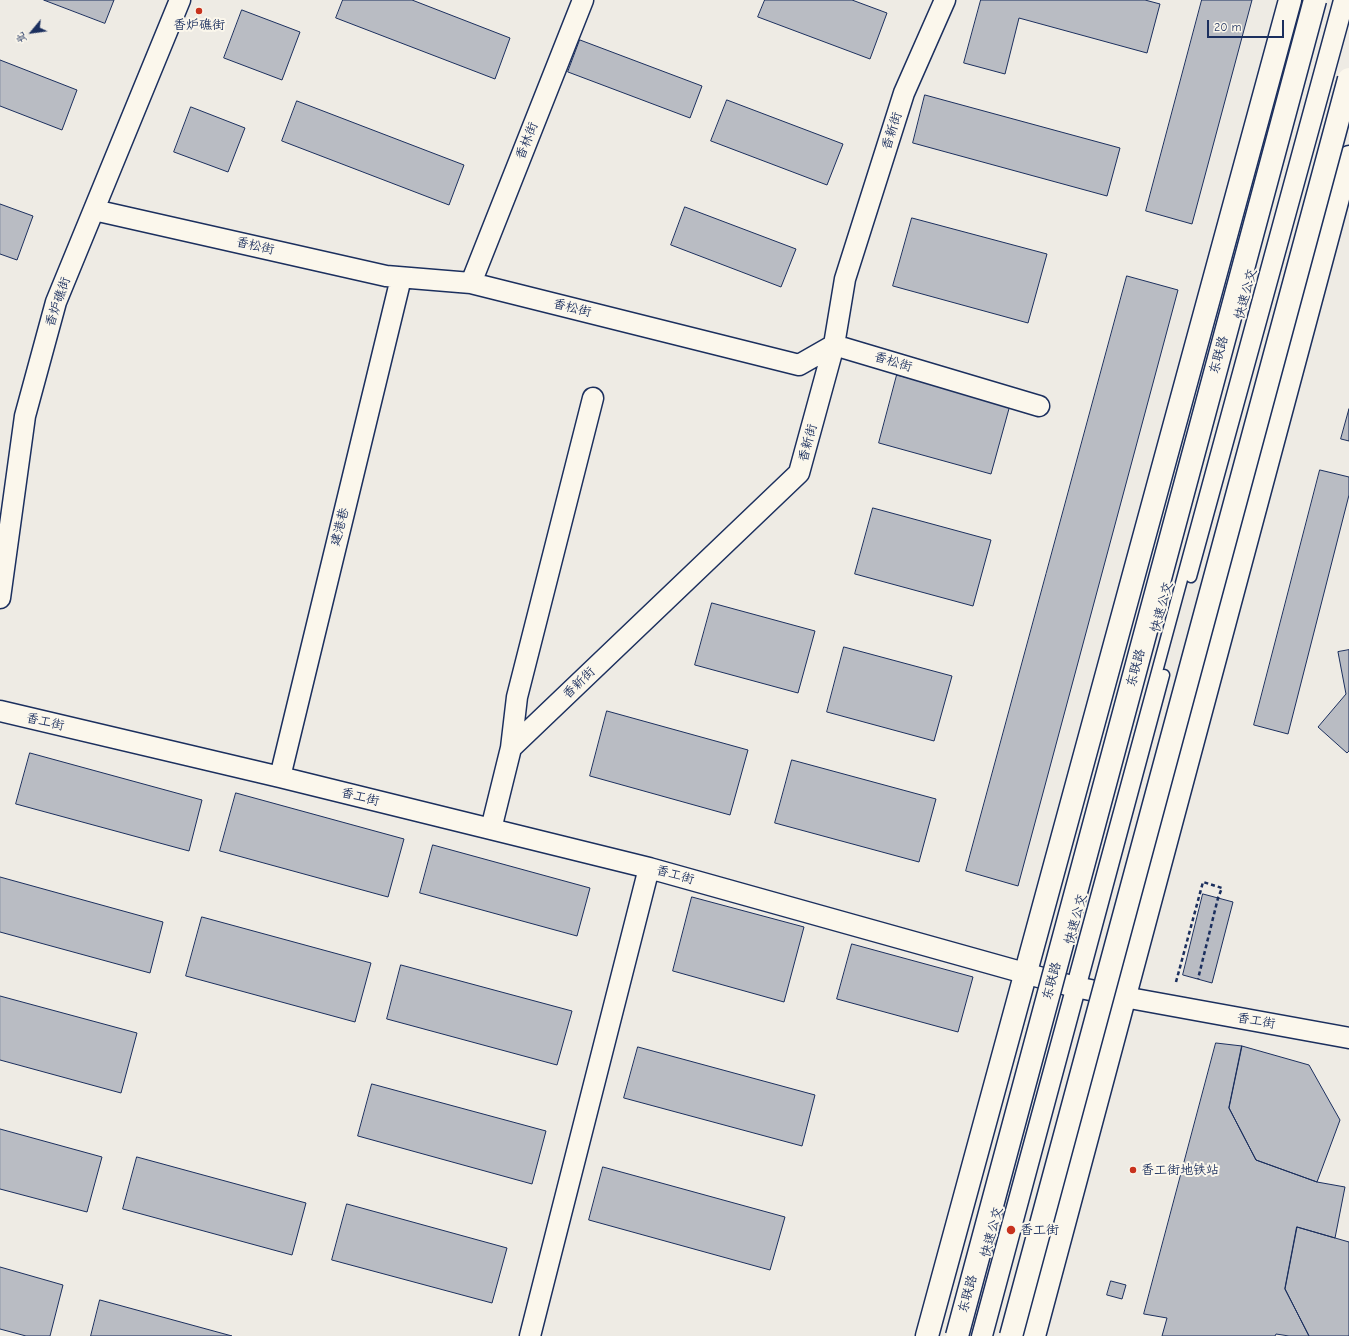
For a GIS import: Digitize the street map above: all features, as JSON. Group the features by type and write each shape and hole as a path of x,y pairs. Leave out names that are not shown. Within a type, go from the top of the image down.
{"main road":[{"path":"927,1336 1290,0"},
{"name":"东联路","path":"957,1336 1315,0"},
{"path":"1011,1336 1349,79"},
{"path":"1034,1336 1349,157"}],"street":[{"name":"香炉礁街","path":"0,598 25,416 56,302 180,0"},
{"name":"香林街","path":"471,283 584,0"},
{"name":"香新街","path":"511,748 799,473 834,345 845,279 904,93 945,0"},
{"name":"香松街","path":"94,210 379,274 401,278 471,283 799,365 834,345 1039,406"},
{"name":"建港巷","path":"280,777 401,278"},
{"path":"490,829 511,748 517,697 593,398"},
{"name":"香工街","path":"0,711 280,777 649,868 1076,987 1349,1038"},
{"path":"530,1336 649,868"}],"lane":[{"name":"快速公交","path":"987,1336 1165,645 1339,0"},
{"name":"快速公交","path":"977,1336 1169,654 1349,0"}],"path":[{"path":"1176,983 1203,882 1222,888 1218,898 1198,979"}],"building":[{"path":"44,0 114,0 105,23"},
{"path":"343,0 412,0 510,38 495,79 336,18"},
{"path":"765,0 852,0 887,13 870,59 758,17"},
{"path":"981,0 1145,0 1160,4 1147,53 1019,18 1005,74 964,63"},
{"path":"1202,0 1252,0 1192,224 1146,211"},
{"path":"242,10 300,32 282,80 224,58"},
{"path":"580,40 702,86 690,118 568,72"},
{"path":"0,60 77,90 62,130 0,106"},
{"path":"925,95 1120,148 1107,196 913,143"},
{"path":"727,100 843,144 827,185 711,141"},
{"path":"297,101 464,165 449,205 282,141"},
{"path":"191,107 245,128 228,172 174,152"},
{"path":"0,204 33,216 17,260 0,254"},
{"path":"685,207 796,249 781,287 671,245"},
{"path":"912,218 1047,254 1028,323 893,286"},
{"path":"1127,276 1178,290 1018,886 966,871"},
{"path":"897,375 1010,405 991,474 879,443"},
{"path":"1349,409 1349,441 1341,439"},
{"path":"1320,470 1349,477 1349,495 1288,734 1254,725"},
{"path":"873,508 991,540 973,606 855,574"},
{"path":"712,603 815,631 798,693 695,665"},
{"path":"844,647 952,676 934,741 827,712"},
{"path":"1349,650 1349,751 1347,753 1318,727 1346,694 1338,652"},
{"path":"607,711 748,750 730,815 590,776"},
{"path":"30,753 202,800 189,851 16,804"},
{"path":"792,760 936,799 919,862 775,823"},
{"path":"236,793 404,839 388,897 220,851"},
{"path":"433,845 590,888 577,936 420,893"},
{"path":"0,877 163,922 150,973 0,932"},
{"path":"1203,894 1233,902 1212,983 1183,975"},
{"path":"692,897 804,927 784,1002 673,971"},
{"path":"202,917 371,963 355,1022 186,976"},
{"path":"852,944 973,977 958,1032 837,999"},
{"path":"401,965 572,1011 557,1065 387,1019"},
{"path":"0,996 137,1033 121,1093 0,1060"},
{"path":"1216,1043 1242,1046 1229,1108 1256,1160 1317,1182 1345,1187 1335,1238 1297,1227 1285,1289 1309,1336 1289,1336 1276,1334 1275,1336 1162,1336 1167,1318 1144,1314"},
{"path":"1242,1046 1309,1065 1340,1120 1317,1182 1256,1160 1229,1108"},
{"path":"638,1047 815,1095 802,1146 624,1098"},
{"path":"372,1084 546,1131 532,1184 358,1136"},
{"path":"0,1129 102,1157 87,1212 0,1189"},
{"path":"137,1157 306,1203 292,1255 123,1209"},
{"path":"603,1167 785,1217 770,1270 589,1220"},
{"path":"347,1204 507,1248 492,1303 332,1260"},
{"path":"1297,1227 1349,1242 1349,1336 1309,1336 1285,1289"},
{"path":"0,1267 63,1285 50,1336 26,1336 0,1329"},
{"path":"1111,1281 1126,1285 1122,1299 1107,1295"},
{"path":"100,1300 232,1336 91,1336"}],"place":[{"name":"香炉礁街","path":"199,11"},
{"name":"香工街地铁站","path":"1133,1170"},
{"name":"香工街","path":"1011,1230"}]}
